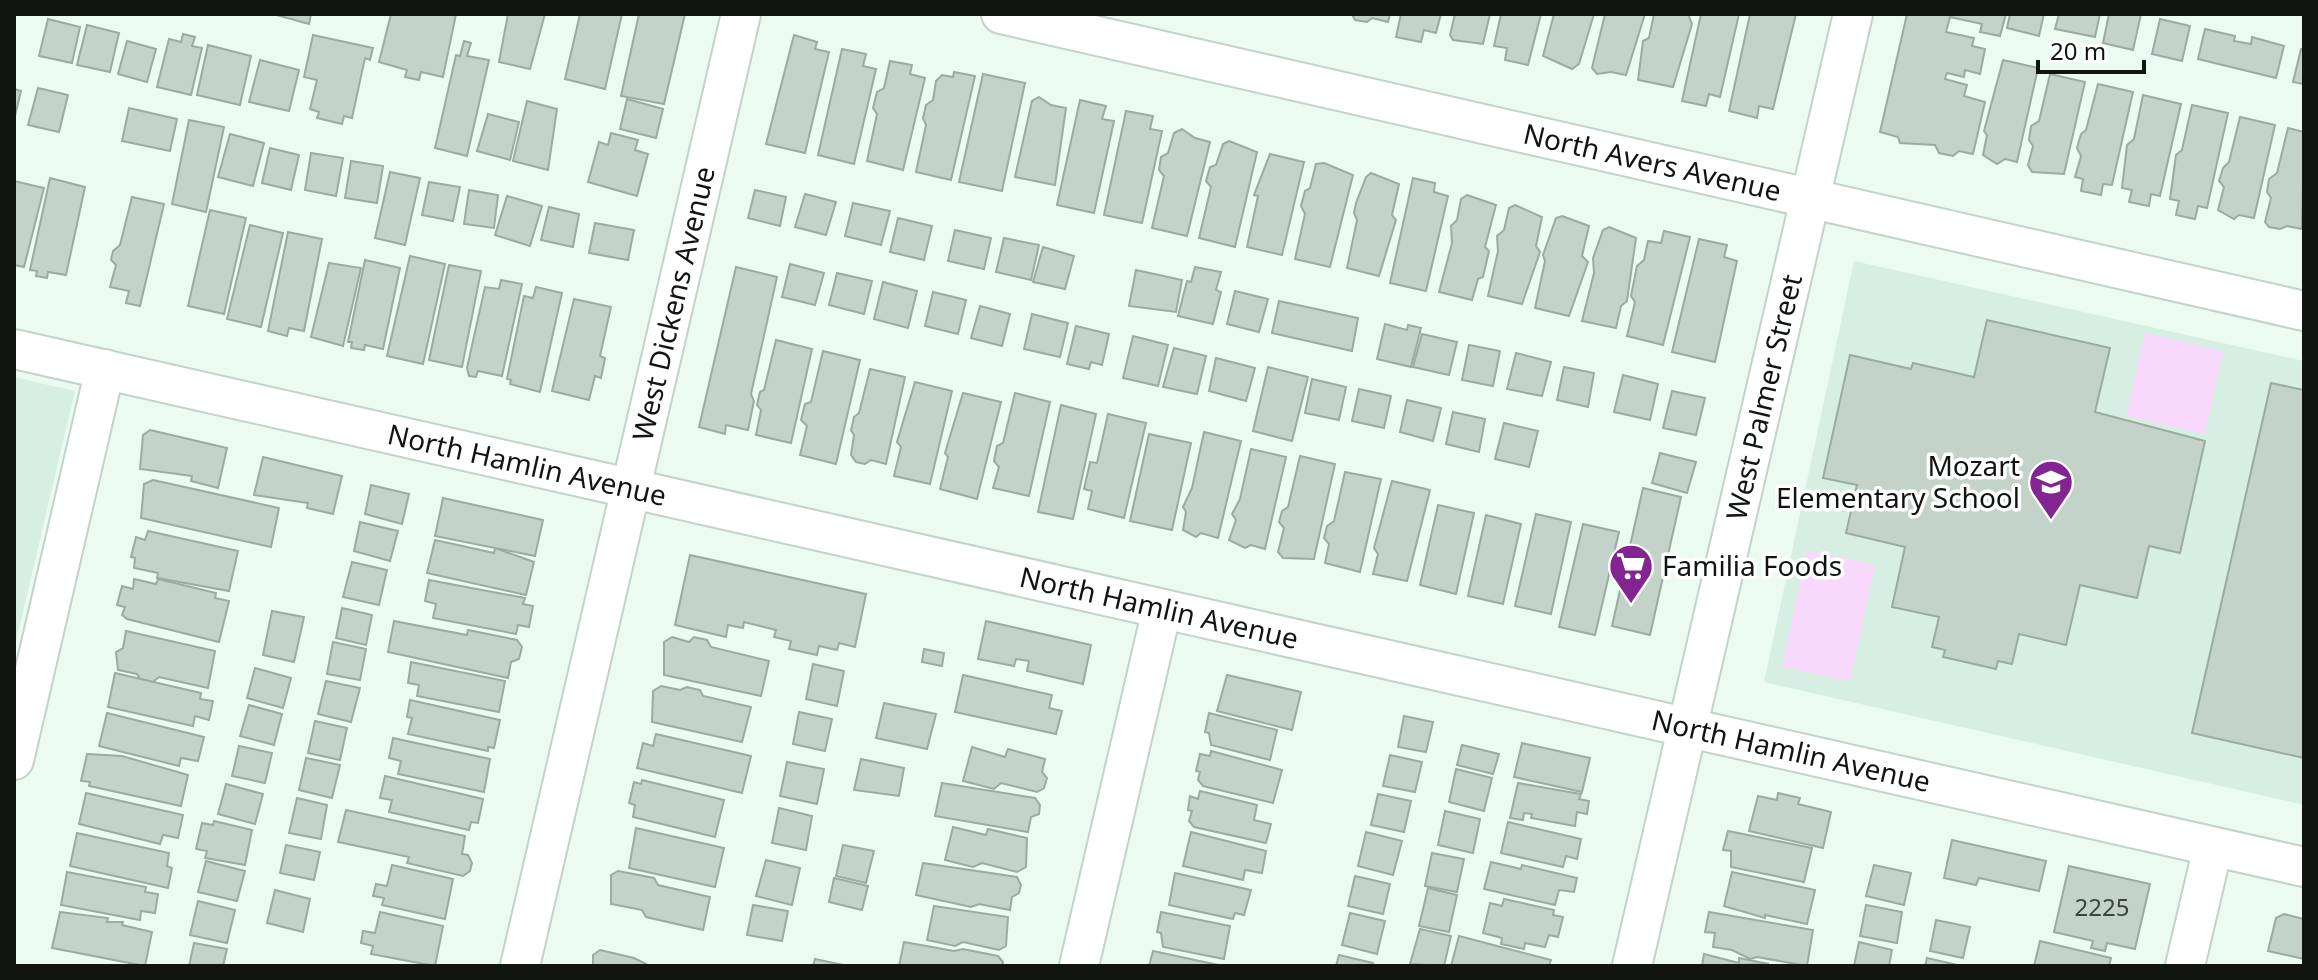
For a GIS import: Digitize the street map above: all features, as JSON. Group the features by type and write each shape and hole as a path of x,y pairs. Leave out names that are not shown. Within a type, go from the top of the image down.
{"street":[{"name":"West Dickens Avenue","path":"520,966 741,14"},
{"name":"North Avers Avenue","path":"1001,14 2304,311"},
{"name":"West Palmer Street","path":"1632,966 1853,14"},
{"name":"North Hamlin Avenue","path":"14,349 2304,867"},
{"path":"14,760 105,369"},
{"path":"1079,966 1162,609"},
{"path":"2185,966 2213,847"}],"shaded area":[{"name":"Mozart Elementary School","path":"1854,261 2304,361 2304,805 1764,682"},
{"path":"2145,333 2223,351 2205,434 2126,416"},
{"path":"14,377 75,391 14,650"},
{"path":"1807,550 1875,565 1850,681 1782,667"}],"building":[{"path":"273,14 311,14 309,24"},
{"path":"391,14 456,14 443,77 421,72 419,80 405,77 407,70 379,62"},
{"path":"508,14 545,14 530,69 499,62"},
{"path":"580,14 622,14 605,89 565,79"},
{"path":"639,14 685,14 664,104 621,96"},
{"path":"1352,14 1390,14 1388,22 1372,18 1367,22 1355,20"},
{"path":"1401,14 1441,14 1436,33 1424,30 1421,42 1396,37"},
{"path":"1455,14 1490,14 1483,44 1453,40 1450,35"},
{"path":"1501,14 1541,14 1528,65 1505,60 1507,48 1494,46"},
{"path":"1554,14 1594,14 1579,64 1572,69 1543,56"},
{"path":"1605,14 1645,14 1626,75 1611,72 1597,74 1592,68"},
{"path":"1654,14 1688,14 1692,24 1673,87 1638,80 1643,41 1649,38"},
{"path":"1701,14 1739,14 1720,97 1709,94 1706,106 1682,101"},
{"path":"1750,14 1796,14 1773,109 1759,106 1757,118 1729,111"},
{"path":"1907,14 2006,14 2000,36 1980,32 1982,24 1950,17 1946,32 1974,38 1972,46 1985,49 1980,74 1965,70 1964,77 1947,73 1945,79 1967,85 1964,96 1985,102 1973,154 1959,151 1953,156 1939,153 1935,145 1900,143 1898,137 1880,132"},
{"path":"2010,14 2044,14 2039,36 2007,28"},
{"path":"2059,14 2100,14 2095,37 2055,29"},
{"path":"2109,14 2141,14 2133,50 2103,43"},
{"path":"48,19 80,27 72,63 39,56"},
{"path":"2160,19 2190,26 2182,61 2152,54"},
{"path":"87,25 119,33 110,72 77,65"},
{"path":"2205,29 2235,36 2234,41 2251,44 2252,37 2284,46 2276,78 2198,59"},
{"path":"183,34 195,37 192,46 202,48 191,95 157,87 169,39 181,42"},
{"path":"313,35 373,48 370,60 365,58 352,118 344,116 342,124 317,118 319,112 310,109 317,80 304,77"},
{"path":"794,35 817,42 815,49 829,52 805,153 766,144"},
{"path":"127,41 156,49 147,82 118,74"},
{"path":"464,41 471,43 467,56 489,60 467,156 435,148 456,55 460,56"},
{"path":"208,45 251,56 240,105 197,95"},
{"path":"842,49 866,54 863,66 876,69 854,164 818,155"},
{"path":"2301,49 2304,50 2304,84 2293,82"},
{"path":"260,60 299,70 289,111 249,102"},
{"path":"2003,60 2038,68 2017,162 2005,159 1997,164 1983,155 1987,135 1984,131"},
{"path":"890,61 912,65 910,74 925,78 903,170 867,161 877,114 873,108 877,92 884,88"},
{"path":"954,72 975,76 951,180 916,172 926,125 923,118 926,105 933,100 936,81 942,75 953,77"},
{"path":"983,74 1025,83 1002,191 959,182"},
{"path":"2050,74 2085,82 2064,174 2032,172 2028,165 2033,146 2029,140 2031,126 2039,121"},
{"path":"2098,84 2133,92 2112,185 2103,184 2101,195 2081,191 2083,179 2075,177 2081,156 2077,148 2081,134 2086,130"},
{"path":"38,88 68,95 59,132 28,125"},
{"path":"14,89 21,91 14,120"},
{"path":"2143,95 2181,104 2160,196 2151,194 2149,206 2129,202 2132,190 2122,188 2127,145 2134,139"},
{"path":"1039,97 1051,105 1066,108 1055,185 1015,177 1032,101"},
{"path":"627,99 663,109 656,138 620,129"},
{"path":"1080,100 1106,106 1102,119 1114,121 1094,213 1057,205"},
{"path":"527,101 557,109 548,170 513,161"},
{"path":"2192,105 2228,113 2207,208 2198,206 2195,219 2176,215 2179,201 2170,199 2176,155 2182,150"},
{"path":"129,108 177,119 170,151 122,141"},
{"path":"1126,111 1153,116 1150,129 1162,131 1142,223 1104,215"},
{"path":"488,114 519,122 510,160 477,151"},
{"path":"2240,117 2275,125 2254,218 2239,215 2234,219 2218,210 2224,187 2219,181 2223,168 2229,162"},
{"path":"189,120 224,127 206,212 172,204"},
{"path":"2288,128 2304,132 2302,229 2269,227 2265,222 2271,198 2267,192 2269,179 2277,173"},
{"path":"1182,129 1195,138 1210,142 1187,236 1152,228 1164,176 1159,170 1161,157 1168,153 1174,133"},
{"path":"611,133 638,140 635,150 648,154 637,196 588,182 599,142 608,145"},
{"path":"230,134 264,143 253,186 218,177"},
{"path":"1229,141 1257,152 1235,247 1199,238 1211,187 1206,181 1210,167 1216,165 1223,144"},
{"path":"270,148 299,155 291,190 262,183"},
{"path":"311,153 343,158 336,196 305,190"},
{"path":"1270,154 1304,162 1282,255 1247,247 1258,196 1254,195"},
{"path":"351,161 383,166 377,203 345,198"},
{"path":"1324,163 1353,175 1330,267 1295,259 1305,214 1301,206 1305,191 1310,188 1316,164"},
{"path":"390,172 420,178 405,245 375,238"},
{"path":"1371,173 1399,184 1392,215 1396,220 1379,276 1347,268 1357,220 1354,213 1356,203 1366,177"},
{"path":"50,178 85,187 66,275 48,272 47,278 36,276 37,271 30,270"},
{"path":"1413,178 1435,183 1434,192 1448,196 1426,291 1390,283"},
{"path":"14,181 44,188 24,267 14,265"},
{"path":"429,182 460,187 453,221 422,215"},
{"path":"469,190 498,195 494,228 464,224"},
{"path":"755,190 786,197 780,226 748,218"},
{"path":"805,194 836,202 826,235 795,227"},
{"path":"1467,195 1496,205 1485,247 1489,251 1483,277 1478,279 1472,300 1439,292 1452,243 1451,226 1457,220 1461,199"},
{"path":"507,196 542,206 530,246 495,235"},
{"path":"132,197 164,204 140,306 126,303 129,291 110,287 116,265 111,260 113,251 120,245"},
{"path":"853,203 890,211 881,245 845,236"},
{"path":"1515,205 1542,217 1536,246 1540,252 1522,304 1488,296 1498,251 1497,236 1504,230 1509,208"},
{"path":"549,207 579,214 573,247 541,240"},
{"path":"210,210 246,218 224,314 188,306"},
{"path":"1562,216 1589,226 1582,256 1588,262 1569,316 1535,308 1545,261 1543,255 1556,218"},
{"path":"898,218 932,226 924,260 890,252"},
{"path":"595,223 634,230 628,260 589,253"},
{"path":"250,225 283,233 261,327 227,319"},
{"path":"1609,227 1636,238 1627,301 1621,306 1616,328 1582,321 1594,273 1593,258 1603,230"},
{"path":"955,230 991,238 984,269 948,261"},
{"path":"1664,231 1690,237 1663,345 1627,336 1635,302 1631,296 1637,266 1644,260 1648,241 1661,243"},
{"path":"288,232 322,239 304,331 289,328 287,336 268,331"},
{"path":"1004,238 1039,245 1031,280 996,272"},
{"path":"1699,239 1727,245 1724,257 1737,261 1715,362 1672,352"},
{"path":"1043,247 1074,256 1065,289 1033,282"},
{"path":"410,256 445,264 423,364 387,356"},
{"path":"365,260 400,268 383,349 365,345 364,350 351,348 352,342 348,342"},
{"path":"329,263 361,268 343,346 311,337"},
{"path":"790,264 824,273 815,305 782,297"},
{"path":"449,265 481,271 462,367 429,360"},
{"path":"736,267 777,277 751,394 754,401 748,430 726,425 725,434 699,427"},
{"path":"1195,267 1221,272 1216,290 1221,292 1213,324 1178,316 1187,281 1191,282"},
{"path":"1136,270 1182,280 1176,312 1129,306"},
{"path":"837,273 872,281 864,314 829,305"},
{"path":"501,280 522,284 502,376 478,371 476,377 469,376 467,368 485,287 499,289"},
{"path":"883,282 917,291 908,328 874,319"},
{"path":"536,287 562,293 540,392 510,384 511,380 507,379 524,296 533,298"},
{"path":"1235,291 1268,299 1259,332 1227,324"},
{"path":"933,292 966,300 958,334 925,326"},
{"path":"574,299 611,307 600,356 605,358 601,378 595,376 589,400 552,391"},
{"path":"1279,301 1358,318 1352,351 1272,333"},
{"path":"980,306 1010,314 1002,346 971,338"},
{"path":"1032,314 1068,323 1060,357 1024,349"},
{"name":"Mozart Elementary School","path":"1987,320 2110,348 2095,412 2205,441 2180,553 2149,546 2137,598 2080,585 2066,645 2019,634 2012,664 1998,661 1996,669 1943,657 1945,650 1932,647 1939,617 1892,607 1905,547 1846,533 1857,485 1823,478 1850,355 1911,369 1913,363 1974,377"},
{"path":"1385,324 1407,330 1408,325 1421,328 1411,367 1377,359"},
{"path":"1076,326 1109,334 1102,365 1091,362 1089,369 1067,364"},
{"path":"1422,334 1457,342 1449,375 1413,367"},
{"path":"1133,336 1168,345 1158,386 1123,378"},
{"path":"776,340 812,349 791,443 756,435 761,410 757,405 760,392 764,390"},
{"path":"1469,345 1500,351 1493,386 1462,380"},
{"path":"1174,348 1206,356 1197,394 1163,387"},
{"path":"823,351 860,360 836,464 800,455 807,426 801,420 805,404 811,402"},
{"path":"1516,353 1551,362 1542,396 1507,389"},
{"path":"1216,358 1255,368 1246,401 1209,391"},
{"path":"1268,367 1308,377 1292,441 1253,431"},
{"path":"1564,367 1594,373 1588,407 1557,400"},
{"path":"870,369 905,377 886,464 871,460 865,464 856,462 851,455 854,435 851,430 854,417 859,413"},
{"path":"1623,375 1658,384 1650,420 1614,412"},
{"path":"1312,379 1346,387 1339,420 1305,413"},
{"path":"915,382 952,391 930,484 894,476 901,447 897,442"},
{"path":"2271,383 2304,390 2304,758 2192,733"},
{"path":"1359,389 1391,396 1384,428 1352,421"},
{"path":"1672,391 1705,398 1696,435 1663,428"},
{"path":"963,393 1001,402 977,499 940,489 948,457 945,453"},
{"path":"1015,393 1050,402 1029,496 993,488 999,467 994,461 997,446 1003,443"},
{"path":"1407,400 1441,408 1433,441 1400,432"},
{"path":"1061,405 1096,414 1073,519 1038,512"},
{"path":"1453,412 1485,419 1479,452 1446,444"},
{"path":"1108,414 1146,423 1124,518 1088,509 1092,491 1084,489 1090,462 1097,463"},
{"path":"1504,423 1538,431 1529,467 1495,459"},
{"path":"150,430 227,448 218,488 191,481 192,476 140,469 143,435"},
{"path":"1204,432 1241,441 1218,538 1201,533 1196,537 1183,530 1186,512 1183,507 1192,488"},
{"path":"1149,434 1191,443 1172,530 1130,521"},
{"path":"1251,449 1286,457 1265,549 1251,545 1245,548 1229,540 1236,520 1232,514 1240,499"},
{"path":"1660,453 1696,462 1687,493 1652,483"},
{"path":"1300,456 1335,464 1314,559 1283,558 1278,552 1284,528 1279,522 1282,511 1288,507"},
{"path":"263,457 342,476 333,514 307,508 308,503 254,495"},
{"path":"1345,472 1381,479 1360,572 1325,563 1329,544 1324,538 1327,526 1334,521"},
{"path":"153,480 279,508 271,547 141,518 144,484"},
{"path":"1392,481 1430,490 1407,581 1373,574 1378,554 1374,548"},
{"path":"371,485 409,494 402,524 365,514"},
{"path":"1643,488 1681,497 1650,635 1612,626"},
{"path":"443,498 543,520 535,556 435,536"},
{"path":"1438,505 1474,513 1456,594 1420,585"},
{"path":"1536,514 1571,522 1551,614 1515,606"},
{"path":"1486,515 1521,524 1503,604 1468,596"},
{"path":"360,522 398,531 390,561 354,551"},
{"path":"1583,524 1619,532 1595,635 1559,627"},
{"path":"148,531 238,551 229,591 157,578 158,573 134,568 135,558 131,557 136,537 145,540"},
{"path":"435,540 494,553 495,548 534,562 526,595 427,573"},
{"path":"690,555 866,594 855,647 839,643 837,650 819,646 817,655 789,649 791,641 774,637 776,630 744,622 743,628 728,625 726,637 675,625"},
{"path":"352,562 387,570 379,605 343,597"},
{"path":"134,579 156,584 158,579 216,593 215,598 229,601 219,642 127,619 122,615 125,607 117,605 122,586 133,589"},
{"path":"429,580 525,598 523,604 533,606 529,627 518,625 516,634 433,618 436,604 425,601"},
{"path":"342,608 372,615 366,645 336,638"},
{"path":"272,611 304,617 294,662 263,655"},
{"path":"394,621 467,635 468,630 517,640 522,647 519,659 511,662 508,678 388,652"},
{"path":"986,621 1091,645 1083,684 1027,671 1029,661 1016,659 1014,666 978,659"},
{"path":"126,631 215,651 208,688 159,677 153,682 118,670 116,652 123,648"},
{"path":"672,637 689,642 694,637 707,640 711,647 769,661 761,696 664,675 664,642"},
{"path":"333,642 366,649 360,680 327,674"},
{"path":"924,649 944,653 942,666 922,662"},
{"path":"411,662 505,681 499,712 417,696 419,685 408,683"},
{"path":"813,664 844,671 837,706 806,699"},
{"path":"255,668 291,678 283,708 247,698"},
{"path":"115,673 201,693 200,699 213,701 209,720 195,716 193,726 108,707"},
{"path":"963,675 1052,695 1049,708 1062,711 1056,734 955,712"},
{"path":"1227,675 1301,692 1292,730 1217,711"},
{"path":"326,681 360,688 351,722 318,714"},
{"path":"661,686 700,690 703,696 751,707 742,742 652,722 653,691"},
{"path":"410,700 500,720 494,748 488,747 488,751 408,734 412,718 407,717"},
{"path":"884,703 936,714 927,749 876,738"},
{"path":"249,705 282,714 274,745 240,736"},
{"path":"799,712 832,719 825,751 793,744"},
{"path":"107,713 204,737 198,761 181,758 179,766 99,746"},
{"path":"1209,713 1277,730 1270,760 1211,745 1209,733 1205,732"},
{"path":"1404,716 1433,722 1426,752 1398,747"},
{"path":"315,721 347,728 340,760 308,753"},
{"path":"656,734 751,756 742,793 637,768 643,743 653,746"},
{"path":"393,738 490,759 484,792 398,774 401,761 389,758"},
{"path":"1522,743 1590,758 1582,792 1514,777"},
{"path":"1462,745 1499,754 1493,774 1457,765"},
{"path":"239,746 272,753 265,783 232,776"},
{"path":"972,747 1005,757 1008,749 1045,759 1042,772 1047,778 1044,788 1037,792 1001,783 994,789 963,781"},
{"path":"1211,751 1282,770 1273,803 1203,786 1198,780 1200,772 1196,771 1200,754 1210,756"},
{"path":"87,754 122,756 188,775 181,806 89,786 90,782 81,781"},
{"path":"1390,755 1422,762 1415,792 1383,786"},
{"path":"306,758 340,765 332,798 299,790"},
{"path":"861,759 904,768 899,796 854,790"},
{"path":"787,762 824,769 817,804 780,796"},
{"path":"1456,769 1492,778 1484,811 1449,802"},
{"path":"385,776 483,799 478,823 471,822 469,830 389,812 392,800 380,798"},
{"path":"642,780 724,800 715,837 633,817 635,805 629,803 634,782 641,784"},
{"path":"942,783 1035,798 1040,805 1039,814 1031,817 1028,832 935,816"},
{"path":"1518,783 1581,794 1579,799 1589,801 1587,814 1577,812 1575,826 1531,818 1532,814 1524,813 1523,820 1510,818"},
{"path":"226,784 263,794 255,824 218,814"},
{"path":"1200,791 1257,805 1254,820 1271,824 1266,843 1194,827 1189,821 1192,811 1188,810 1190,796 1198,799"},
{"path":"86,793 183,815 178,838 163,835 160,844 79,824"},
{"path":"1778,793 1800,798 1798,804 1831,812 1823,848 1749,831 1758,796 1777,800"},
{"path":"1378,794 1411,801 1404,832 1371,825"},
{"path":"297,798 327,805 321,839 289,833"},
{"path":"779,808 812,816 806,850 772,843"},
{"path":"346,810 465,836 462,854 468,855 472,863 470,871 463,876 407,863 409,857 338,842"},
{"path":"1445,811 1480,819 1473,853 1438,845"},
{"path":"214,821 252,830 245,865 205,858 207,851 196,849 202,823 213,825"},
{"path":"1508,822 1581,839 1577,859 1566,856 1563,867 1501,853"},
{"path":"953,827 986,835 988,829 1027,838 1026,867 1017,872 982,863 973,867 945,860"},
{"path":"636,828 724,848 715,887 629,868"},
{"path":"1728,831 1812,848 1804,882 1731,867 1731,851 1723,850"},
{"path":"1191,832 1266,851 1262,873 1245,870 1243,880 1183,866"},
{"path":"1366,832 1402,841 1393,875 1358,866"},
{"path":"77,833 169,853 167,866 172,868 168,888 70,866"},
{"path":"1952,840 2046,861 2039,891 1979,878 1976,885 1944,878"},
{"path":"286,845 320,852 314,880 280,873"},
{"path":"843,845 874,851 866,883 836,876"},
{"path":"1432,853 1464,859 1457,892 1425,886"},
{"path":"766,860 800,868 792,905 756,896"},
{"path":"206,861 245,871 237,901 198,892"},
{"path":"1491,862 1521,869 1522,865 1577,878 1574,892 1559,890 1555,905 1484,889"},
{"path":"923,863 1017,877 1021,885 1019,893 1012,897 1010,910 979,904 971,907 916,895"},
{"path":"392,865 453,879 445,919 382,905 384,898 373,896 376,884 387,886"},
{"path":"1874,865 1911,873 1904,905 1866,896"},
{"path":"2069,866 2150,884 2135,949 2107,943 2105,951 2091,948 2093,941 2054,932"},
{"path":"618,871 654,878 658,885 710,897 703,930 646,917 642,910 611,904 611,875"},
{"path":"67,872 146,887 145,892 158,894 155,913 141,911 140,920 61,905"},
{"path":"1732,872 1815,890 1807,924 1765,915 1765,918 1724,906"},
{"path":"1175,873 1251,890 1244,915 1235,913 1233,919 1169,905"},
{"path":"1355,876 1390,884 1383,914 1348,906"},
{"path":"834,878 868,886 862,910 829,902"},
{"path":"1428,888 1457,895 1449,932 1419,926"},
{"path":"275,890 310,899 303,932 267,923"},
{"path":"1504,899 1554,910 1553,915 1563,917 1558,937 1549,935 1545,947 1525,943 1524,949 1501,944 1502,938 1483,933 1490,903 1502,906"},
{"path":"198,901 235,910 227,943 190,935"},
{"path":"753,905 788,911 782,941 747,935"},
{"path":"1866,905 1902,912 1897,943 1860,936"},
{"path":"934,906 1008,917 1006,946 999,950 963,942 955,946 927,940"},
{"path":"60,912 108,918 107,922 123,922 122,925 152,932 145,966 52,948"},
{"path":"380,912 443,926 435,966 371,954 373,946 361,943 363,931 375,933"},
{"path":"1161,912 1230,926 1224,959 1163,947 1161,933 1157,932"},
{"path":"1709,912 1813,930 1807,966 1757,957 1750,959 1732,950 1713,947 1715,933 1705,932"},
{"path":"1350,913 1385,921 1377,954 1342,945"},
{"path":"2284,914 2304,919 2304,959 2268,951 2276,918"},
{"path":"1936,920 1970,927 1963,958 1930,951"},
{"path":"1420,929 1451,936 1444,966 1410,964"},
{"path":"1459,936 1551,960 1549,966 1451,966"},
{"path":"2040,941 2111,958 2109,966 2034,966"},
{"path":"904,942 998,956 1003,962 1002,966 899,966"},
{"path":"1859,942 1892,950 1889,966 1854,966"},
{"path":"194,943 227,949 223,966 189,966"},
{"path":"600,950 634,958 650,966 593,966 593,955"},
{"path":"1153,951 1223,966 1149,966"},
{"path":"1704,954 1739,963 1739,958 1769,964 1702,966"},
{"path":"1339,955 1373,963 1372,966 1336,966"},
{"path":"1927,958 1962,966 1925,966"},
{"path":"815,959 848,966 813,966"}],"place":[{"name":"Mozart Elementary School","path":"2051,521"},
{"name":"Familia Foods","path":"1631,605"}]}
